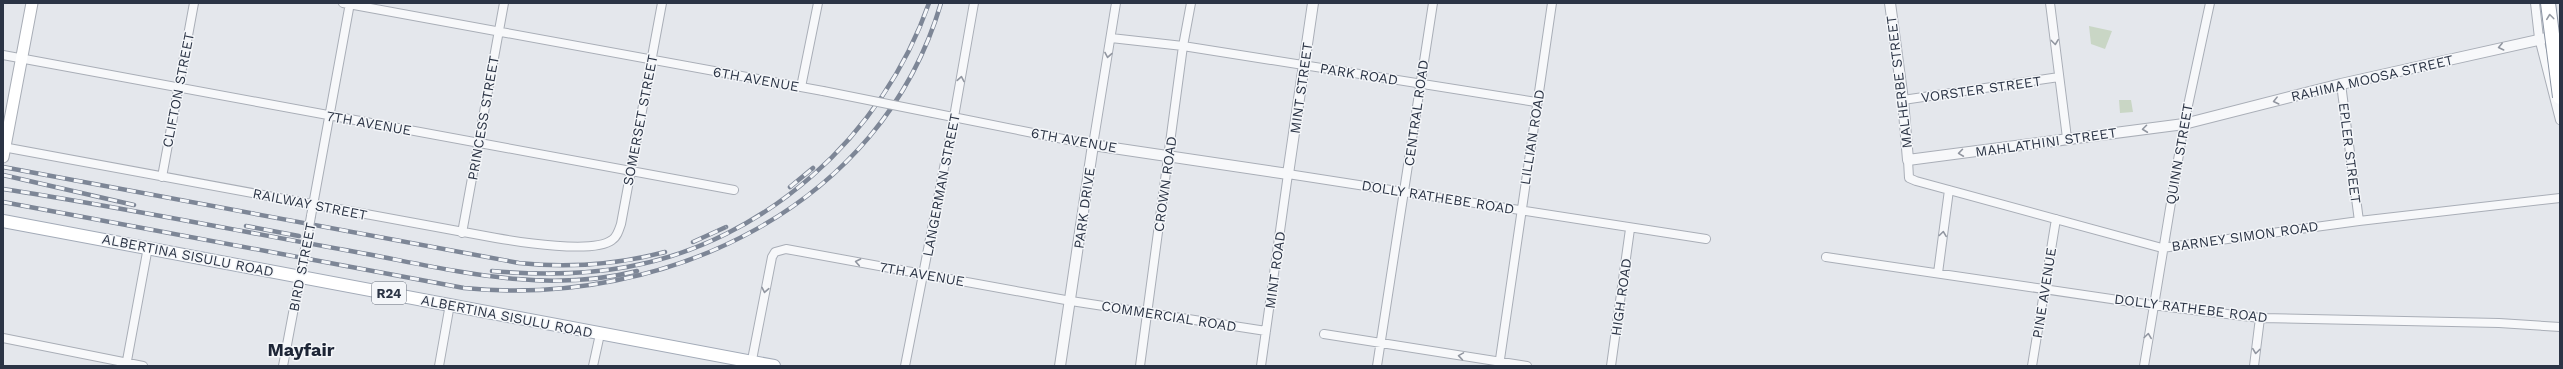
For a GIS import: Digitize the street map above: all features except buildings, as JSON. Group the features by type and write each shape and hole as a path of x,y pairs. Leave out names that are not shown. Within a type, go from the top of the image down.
{"highway":[{"path":"2548,3 2560,97"}],"main road":[{"path":"4,151 32,3"},
{"name":"ALBERTINA SISULU ROAD","path":"3,221 450,304 751,364 774,366"}],"street":[{"name":"CLIFTON STREET","path":"162,177 194,3"},
{"name":"6TH AVENUE","path":"348,3 823,91 1093,145 1169,156"},
{"name":"BIRD STREET","path":"283,366 330,115 348,3"},
{"name":"PRINCESS STREET","path":"462,233 504,3"},
{"name":"SOMERSET STREET","path":"616,237 621,224 629,170 653,60 662,3"},
{"path":"801,87 818,3"},
{"name":"LANGERMAN STREET","path":"905,366 924,275 974,3"},
{"name":"PARK DRIVE","path":"1060,366 1116,3"},
{"name":"CROWN ROAD","path":"1140,366 1191,3"},
{"name":"MINT STREET","path":"1288,174 1313,3"},
{"name":"CENTRAL ROAD","path":"1377,366 1432,3"},
{"name":"LILLIAN ROAD","path":"1499,364 1536,102 1552,3"},
{"name":"MALHERBE STREET","path":"1890,3 1903,100 1908,160"},
{"path":"2050,3 2067,138"},
{"name":"QUINN STREET","path":"2144,366 2152,305 2184,124 2210,3"},
{"path":"2534,3 2539,38 2560,120"},
{"name":"RAHIMA MOOSA STREET","path":"2184,124 2342,84 2539,38 2560,35"},
{"name":"PARK ROAD","path":"1111,38 1184,46 1536,102"},
{"name":"7TH AVENUE","path":"3,55 734,190"},
{"name":"VORSTER STREET","path":"1903,100 2059,77"},
{"name":"EPLER STREET","path":"2342,84 2359,221"},
{"name":"MAHLATHINI STREET","path":"1908,160 2067,138 2184,124"},
{"name":"RAILWAY STREET","path":"4,151 162,177 462,233 558,246 606,244 616,237"},
{"name":"DOLLY RATHEBE ROAD","path":"1169,156 1706,239"},
{"name":"BARNEY SIMON ROAD","path":"1908,160 1909,178 2162,248 2359,221 2560,198"},
{"name":"MINT ROAD","path":"1261,366 1288,174"},
{"path":"1938,273 1949,190"},
{"name":"PINE AVENUE","path":"2032,366 2056,219"},
{"name":"HIGH ROAD","path":"1611,366 1630,228"},
{"path":"127,364 148,247"},
{"name":"7TH AVENUE","path":"751,364 769,269 775,252 793,250 1071,301"},
{"name":"DOLLY RATHEBE ROAD","path":"1826,257 2045,288 2152,305 2260,318 2499,323 2560,327"},
{"name":"COMMERCIAL ROAD","path":"1071,301 1266,331"},
{"path":"439,366 450,304"},
{"path":"2254,366 2260,318"},
{"path":"593,366 600,334"},
{"path":"1324,334 1499,364 1527,366"},
{"path":"3,338 143,366"}],"green space":[{"path":"2089,26 2112,31 2105,49 2091,44"},
{"path":"2119,100 2131,100 2133,112 2120,113"}],"railway":[{"path":"492,271 560,274 593,272 627,267 678,254 726,234 772,207 813,175 850,138 882,96 909,51 929,3"},
{"path":"3,202 464,288 539,290 614,281 687,261 755,230 816,189 869,137 911,75 941,3"},
{"path":"3,167 519,263 556,265 610,263 665,252"},
{"path":"790,187 813,168"},
{"path":"3,175 134,205"},
{"path":"3,189 135,211 426,266 496,277 566,281 601,278 637,271"},
{"path":"246,226 299,236"},
{"path":"693,242 726,227"}],"district":[{"name":"Mayfair","path":"301,349"}]}
